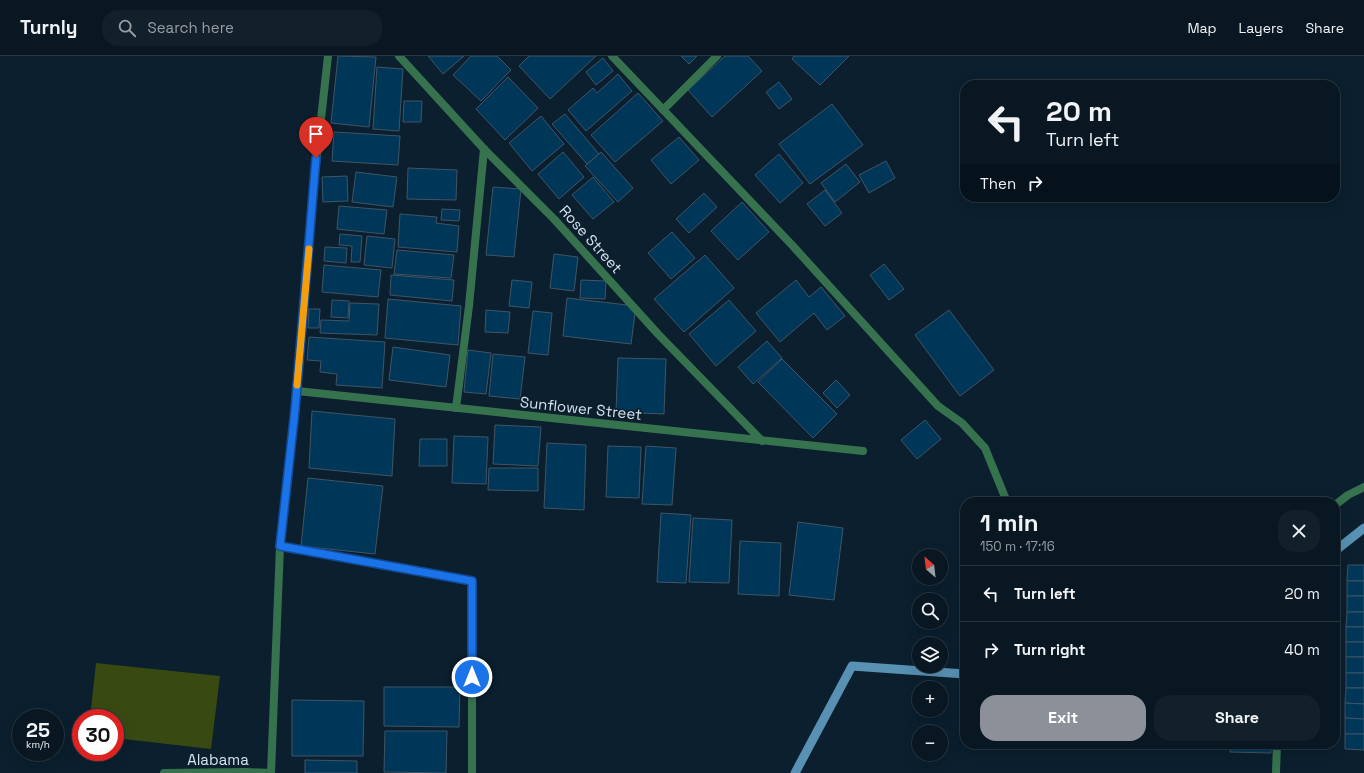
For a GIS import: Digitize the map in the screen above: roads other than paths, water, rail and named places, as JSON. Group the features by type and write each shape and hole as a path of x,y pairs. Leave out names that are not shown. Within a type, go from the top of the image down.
{"street":[{"path":"272,773 280,546 297,391 315,173 328,56"},
{"name":"Rose Street","path":"399,56 484,149 554,219 658,334 762,441"},
{"path":"612,56 792,245 938,406 962,423 985,448 1005,497"},
{"path":"663,110 717,56"},
{"path":"456,408 469,306 484,149"},
{"name":"Sunflower Street","path":"297,391 863,452"},
{"path":"1340,501 1348,495 1364,487"},
{"path":"280,546 472,581 472,773"},
{"path":"1276,773 1277,749"},
{"name":"Alabama","path":"164,773 272,773"}],"waterway":[{"path":"1340,547 1364,528"},
{"path":"795,773 852,666 960,674"}]}
